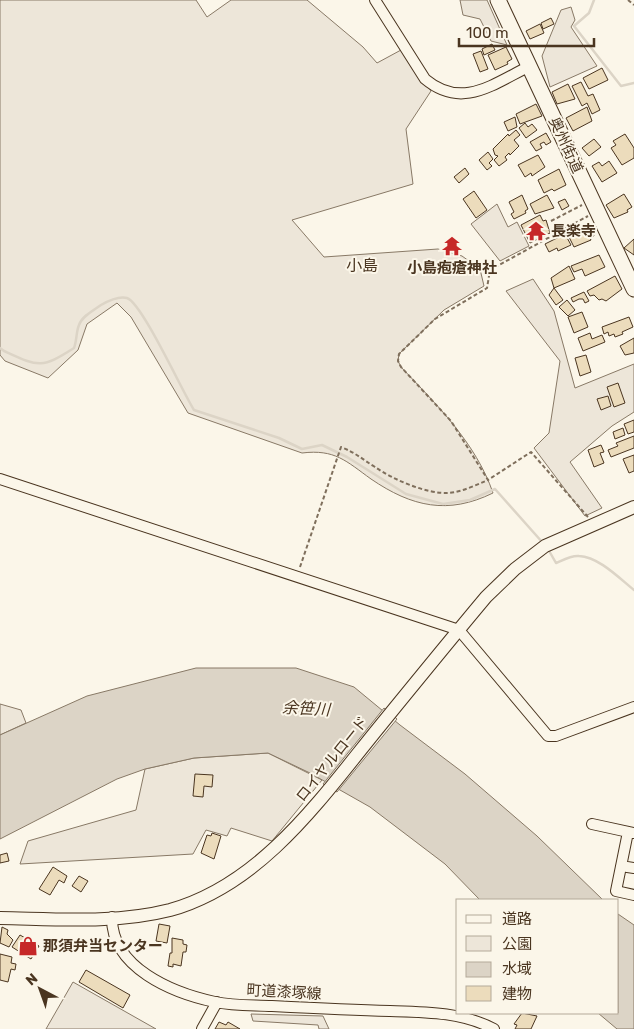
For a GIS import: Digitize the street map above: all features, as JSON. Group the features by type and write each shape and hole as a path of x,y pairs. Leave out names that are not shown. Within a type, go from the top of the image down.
{"highway":[{"name":"奥州街道","path":"498,0 634,289"}],"main road":[{"name":"ロイヤルロード","path":"0,918 112,918 141,916 171,909 222,886 266,856 286,837 324,794 486,597 515,569 545,546 634,507"}],"street":[{"path":"376,0 425,78 435,88 449,94 464,95 479,91 530,66"},
{"path":"0,479 459,630 548,736 556,736 634,707"},
{"path":"592,824 631,833 620,866 616,891 634,895"},
{"path":"620,866 634,868"},
{"name":"町道漆塚線","path":"112,918 112,931 115,941 136,967 152,978 195,997 217,1002 425,1012 466,1018 494,1029"},
{"path":"202,1029 217,1002"}],"path":[{"path":"628,0 634,5"},
{"path":"550,221 594,206"},
{"path":"488,480 451,421 401,367 398,361 399,354 435,319 487,288 490,270 594,206"},
{"path":"297,576 339,449 341,448 358,454 374,467 410,485 446,493 472,487 488,480 531,452 594,524"}],"green space":[{"path":"0,0 196,0 207,17 231,0 307,0 363,47 377,63 401,50 431,91 406,129 413,184 292,220 324,257 438,249 462,256 480,269 484,286 444,310 399,354 398,361 401,367 441,410 466,441 486,475 493,493 477,500 445,506 416,502 386,489 340,458 323,453 302,453 188,413 131,317 117,303 87,324 78,350 48,378 5,361 0,355"},
{"path":"460,0 487,0 507,45 491,41 480,19 463,15"},
{"path":"571,7 575,20 571,27 597,66 550,87 542,56 561,10"},
{"path":"497,204 508,227 517,222 529,246 500,261 471,224"},
{"path":"533,279 554,311 575,388 634,364 634,412 612,426 570,462 602,508 585,516 534,448 549,433 560,361 506,291"},
{"path":"0,704 21,710 26,723 0,735"},
{"path":"268,753 322,780 272,841 231,828 227,836 206,830 193,854 20,864 28,841 136,810 145,769 194,758"},
{"path":"73,982 156,1029 46,1029"},
{"path":"251,1014 323,1016 329,1029 319,1029 318,1025 253,1021"}],"water":[{"name":"余笹川","path":"196,668 296,668 354,687 400,725 465,774 537,836 602,899 479,899 445,864 370,807 310,773 268,753 194,758 145,769 117,779 0,839 0,735 87,696"},
{"path":"619,915 634,925 634,1029 617,1029 599,1014 619,1014"}],"pier":[{"path":"384,708 397,719 337,792 323,784"}],"building":[{"path":"551,18 554,24 543,29 541,23"},
{"path":"540,24 544,33 530,39 526,31"},
{"path":"492,44 495,50 484,55 482,49"},
{"path":"506,47 512,59 507,62 508,64 495,70 488,55"},
{"path":"481,51 488,69 480,72 473,54"},
{"path":"602,68 608,80 589,89 583,78"},
{"path":"581,82 588,96 593,94 600,110 592,114 587,103 582,106 572,86"},
{"path":"568,84 575,99 557,104 552,92"},
{"path":"536,104 542,116 520,124 516,114"},
{"path":"587,107 592,121 573,131 566,118"},
{"path":"515,117 517,127 508,131 504,122"},
{"path":"525,123 528,127 532,124 537,130 526,138 519,128"},
{"path":"516,130 520,135 514,140 519,146 510,155 509,153 505,157 507,160 499,166 494,160 498,156 495,155 493,149 508,134 509,136"},
{"path":"546,133 551,142 546,145 544,142 540,144 542,148 536,151 530,142"},
{"path":"625,134 634,148 634,158 622,165 611,148 616,145 613,141"},
{"path":"594,139 601,147 589,156 582,148"},
{"path":"488,152 493,159 489,163 492,166 487,170 479,160"},
{"path":"538,155 545,167 532,176 531,173 525,177 518,165"},
{"path":"609,161 617,173 602,182 592,166 599,162 602,166"},
{"path":"465,168 469,174 459,183 454,177"},
{"path":"559,169 566,185 554,191 552,189 544,193 538,180"},
{"path":"474,191 487,210 476,218 463,199"},
{"path":"624,194 632,207 627,210 628,212 614,218 606,205"},
{"path":"522,195 528,209 525,211 526,213 514,219 511,214 514,212 509,202"},
{"path":"547,195 554,208 535,214 530,204"},
{"path":"565,199 569,206 562,210 558,202"},
{"name":"長楽寺","path":"540,215 543,221 546,220 550,233 530,243 521,225"},
{"path":"588,223 594,236 590,238 591,240 574,247 567,233"},
{"path":"565,234 571,245 558,251 557,248 549,252 545,244"},
{"path":"634,239 634,255 624,248"},
{"path":"599,255 605,267 585,276 582,269 574,272 571,266"},
{"path":"569,266 575,279 554,288 551,278"},
{"path":"615,276 622,289 606,301 599,300 594,295 590,296 587,291"},
{"path":"554,288 563,300 556,305 549,295"},
{"path":"584,292 589,301 585,303 583,299 579,299 573,302 571,298"},
{"path":"567,300 575,310 568,316 559,307"},
{"path":"582,312 588,327 574,333 568,317"},
{"path":"629,317 633,327 622,332 623,334 615,337 614,334 609,336 608,332 604,334 602,327"},
{"path":"590,333 592,339 602,335 605,342 583,351 578,338"},
{"path":"634,338 634,353 625,355 620,346"},
{"path":"586,355 591,372 580,376 575,358"},
{"path":"618,383 625,403 614,407 607,387"},
{"path":"608,396 611,406 601,410 597,399"},
{"path":"634,420 634,432 628,434 624,424"},
{"path":"623,428 625,435 615,439 613,432"},
{"path":"634,436 634,448 611,457 608,450 618,446 616,443"},
{"path":"601,445 604,452 600,453 604,463 594,467 588,450"},
{"path":"634,455 634,471 629,473 623,459"},
{"path":"195,774 213,775 212,787 204,786 203,797 193,796"},
{"path":"212,833 221,836 214,859 201,853 207,835 211,836"},
{"path":"7,853 9,861 0,863 0,855"},
{"path":"53,867 67,876 64,883 59,880 50,895 39,889"},
{"path":"79,876 88,881 81,892 72,886"},
{"path":"159,924 170,926 167,943 156,941"},
{"path":"2,927 8,930 7,934 13,940 9,947 0,943"},
{"path":"20,935 39,946 31,959 12,947"},
{"path":"172,938 183,940 183,944 187,945 186,952 183,952 181,966 173,964 173,967 168,966 170,953 172,953"},
{"path":"0,954 12,957 11,963 16,964 15,970 11,969 8,982 0,980"},
{"path":"86,970 130,995 123,1008 79,982"},
{"path":"521,1014 537,1016 531,1029 515,1029 517,1025 514,1024"},
{"path":"219,1022 226,1025 228,1022 240,1029 215,1029"}],"waterway":[{"path":"594,0 589,13 574,26 621,86 634,83"},
{"path":"0,348 33,363 54,360 74,348 77,330 85,316 110,300 127,298 134,303 152,331 194,410 279,438 302,449 322,445 347,457 406,494 443,504 470,500 495,489 543,543"},
{"path":"548,549 556,563 576,556 594,560 634,590"}],"place":[{"name":"長楽寺","path":"536,231"},
{"name":"小島疱瘡神社","path":"452,246"},
{"name":"那須弁当センター","path":"28,946"}],"district":[{"name":"小島","path":"362,265"}]}
